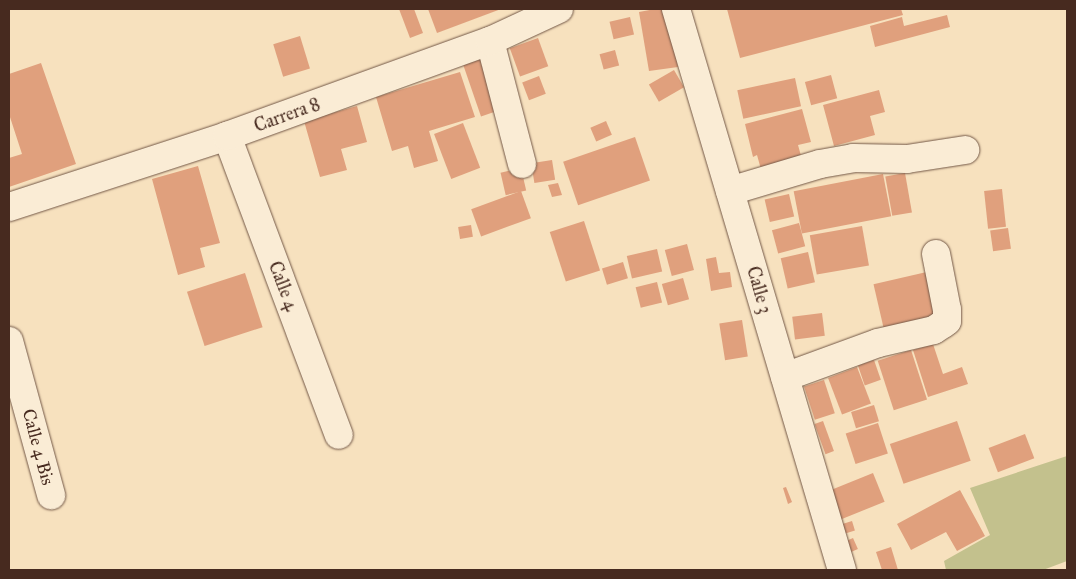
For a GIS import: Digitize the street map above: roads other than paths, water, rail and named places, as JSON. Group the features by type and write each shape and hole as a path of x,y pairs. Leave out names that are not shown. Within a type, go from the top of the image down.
{"street":[{"name":"Carrera 8","path":"9,207 227,136 490,41 559,9"},
{"name":"Calle 3","path":"676,9 842,570"},
{"path":"490,41 522,164"},
{"name":"Calle 4","path":"227,136 339,435"},
{"path":"730,191 820,164 853,158 907,159 965,150"},
{"path":"785,377 878,343 934,330 943,324 947,320 947,310 936,254"},
{"name":"Calle 4 Bis","path":"9,341 51,496"}]}
